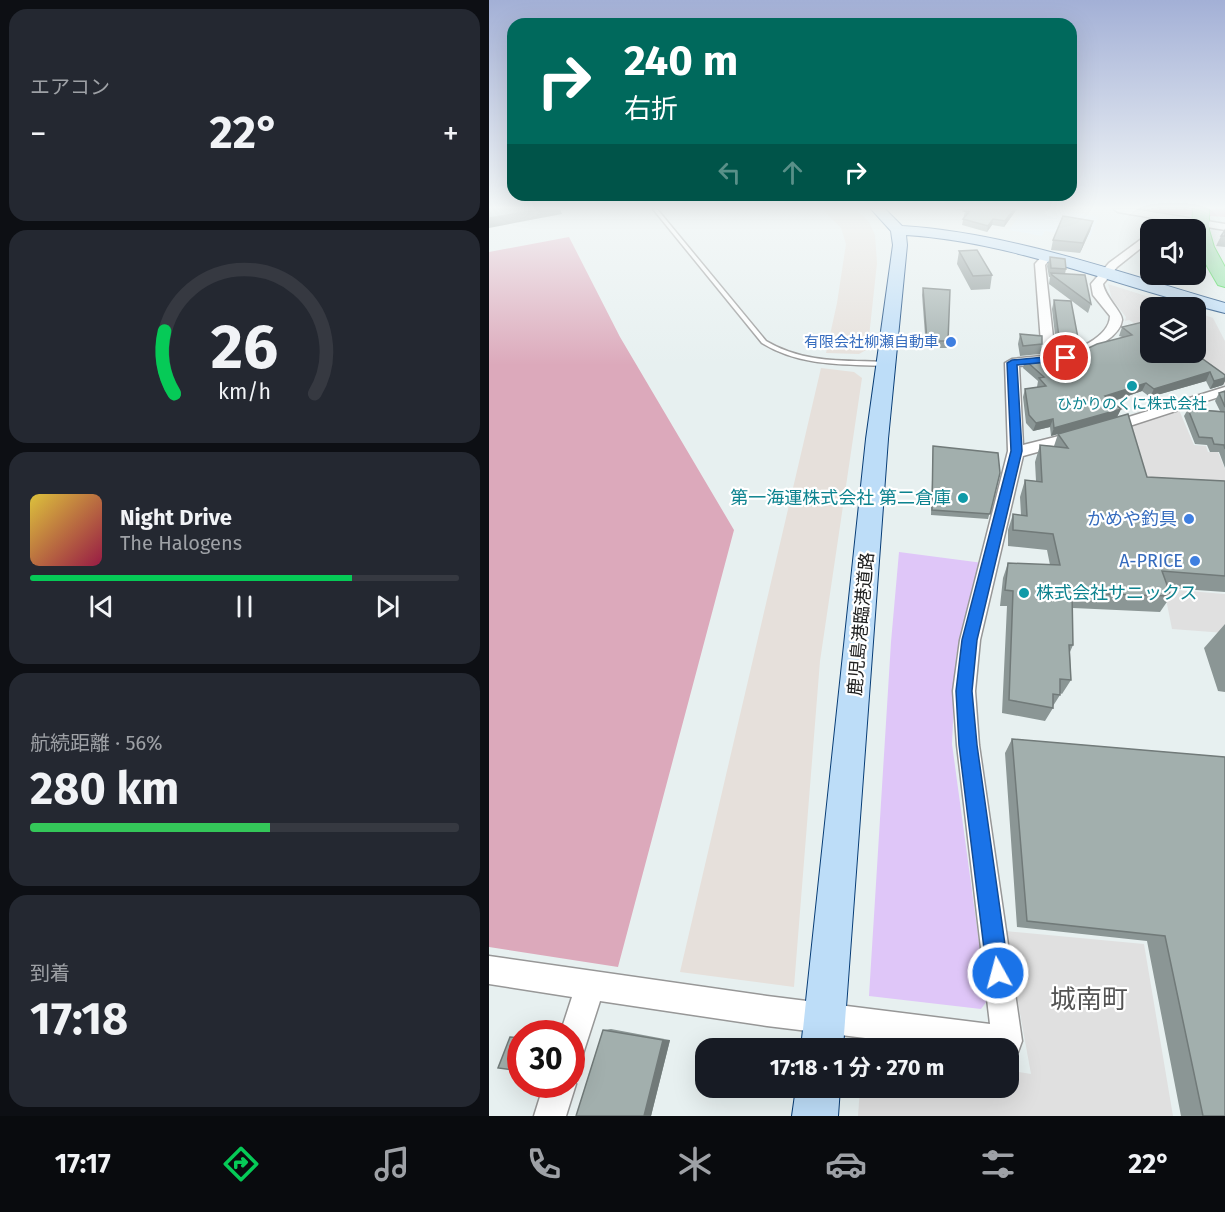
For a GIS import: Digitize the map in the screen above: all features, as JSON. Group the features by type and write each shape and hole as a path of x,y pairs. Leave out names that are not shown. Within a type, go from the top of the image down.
{"highway":[{"path":"1213,261 1225,281"},
{"path":"1206,276 1225,306"}],"street":[{"name":"鹿児島港臨港道路","path":"824,1034 877,439 888,364 898,261"},
{"path":"1043,261 1040,264 1049,360"},
{"path":"1058,261 1225,306"},
{"path":"489,970 590,986 824,1034 1007,1041 968,745 964,691 970,640 1016,451 1012,363 1049,360 1084,352 1111,331 1116,316 1097,289 1097,284 1120,261"},
{"path":"1016,451 1031,450 1097,432 1225,391"},
{"path":"579,1020 590,986"},
{"path":"550,1116 555,1098"},
{"path":"815,1116 817,1098"}],"lane":[{"path":"698,261 764,342 777,352 795,358 888,364"}],"shaded area":[{"path":"489,261 581,261 620,337 734,530 618,967 489,947"},
{"path":"843,261 877,261 868,346 859,354 826,353"},
{"path":"1108,284 1149,297 1140,297 1140,327 1129,320 1125,321 1126,317 1112,299"},
{"path":"1206,316 1213,318 1225,341 1225,385 1194,363 1206,363"},
{"path":"821,368 854,372 862,378 820,661 794,987 680,972"},
{"path":"1179,410 1194,445 1206,446 1208,452 1218,452 1225,469 1225,497 1139,492 1121,429"},
{"path":"899,552 983,563 956,656 952,744 987,1001 981,1009 869,996 891,642"},
{"path":"1164,589 1225,594 1225,633 1172,629"},
{"path":"1005,931 1144,944 1173,1116 858,1116 859,1098 1019,1098 1019,1072 1031,1074"}],"building":[{"path":"965,261 984,261 992,275 973,276"},
{"path":"1050,261 1065,261 1066,269 1051,268"},
{"path":"1051,273 1085,275 1091,304 1052,275"},
{"path":"923,288 950,290 948,341 927,341"},
{"path":"1054,300 1071,301 1078,338 1060,344"},
{"path":"1140,323 1140,363 1206,361 1225,375 1225,378 1214,381 1210,372 1154,389 1146,383 1105,396 1121,409 1054,428 1053,419 1036,423 1029,415 1025,389 1046,386 1039,378 1044,377 1025,360 1078,353 1097,344 1132,335 1122,327"},
{"path":"1020,334 1042,336 1042,344 1023,346"},
{"path":"1225,391 1225,407 1219,393"},
{"path":"1188,409 1225,412 1225,449 1224,445 1214,444 1212,438 1199,437"},
{"path":"1128,414 1147,477 1225,481 1225,576 1162,571 1171,596 1072,593 1073,645 1069,645 1071,680 1060,679 1060,695 1053,694 1053,708 1009,700 1013,591 1005,590 1008,563 1060,565 1053,534 1013,530 1013,514 1027,516 1025,480 1042,482 1040,445 1068,448 1058,434"},
{"name":"第一海運株式会社 第二倉庫","path":"933,446 998,453 1000,473 990,514 932,510"},
{"path":"1012,739 1225,757 1225,1116 1203,1116 1165,936 1027,921"},
{"path":"603,1030 663,1040 644,1116 576,1116 582,1098 585,1098 585,1087"},
{"path":"507,1045 507,1069 498,1068"}],"place":[{"name":"有限会社柳瀬自動車","path":"951,342"},
{"name":"ひかりのくに株式会社","path":"1132,386"},
{"name":"第一海運株式会社 第二倉庫","path":"963,498"},
{"name":"かめや釣具","path":"1189,519"},
{"name":"A-PRICE","path":"1195,561"},
{"name":"株式会社サニックス","path":"1024,593"}],"district":[{"name":"城南町","path":"1089,999"}],"route":[{"path":"998,973 968,745 964,691 970,640 1009,488 1016,451 1012,363 1066,358"}]}
